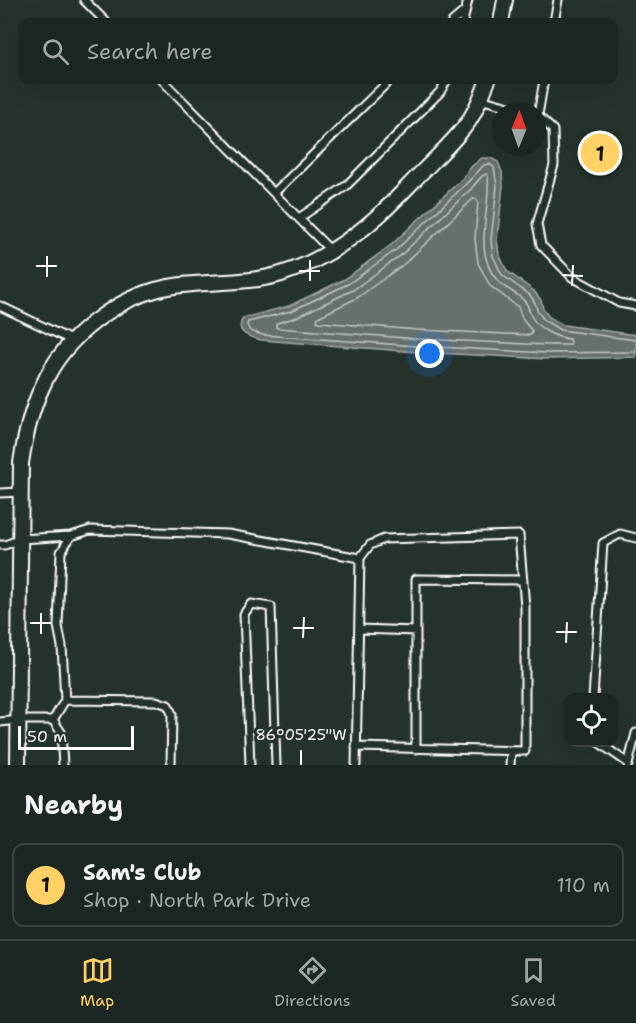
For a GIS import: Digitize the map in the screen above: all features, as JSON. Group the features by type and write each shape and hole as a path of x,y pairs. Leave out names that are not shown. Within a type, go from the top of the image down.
{"street":[{"path":"502,18 505,0"},
{"path":"18,765 21,463 27,428 35,403 54,365 83,332 119,305 141,294 189,284 250,280 280,274 305,264 345,242 378,216 444,150 469,120 486,84"}],"lane":[{"path":"84,0 102,18"},
{"path":"464,18 468,0"},
{"path":"555,18 558,0"},
{"path":"457,18 465,11"},
{"path":"166,84 331,251"},
{"path":"274,193 386,84"},
{"path":"299,218 346,186 440,92 445,84"},
{"path":"540,102 543,84"},
{"path":"480,99 492,102"},
{"path":"546,123 553,130 554,165 537,224 541,245 572,277 619,303 636,306"},
{"path":"0,306 74,341"},
{"path":"0,493 21,492"},
{"path":"0,545 20,539 71,536 90,530 228,534 360,558"},
{"path":"593,693 603,543 620,534 636,538"},
{"path":"53,720 64,700 62,646 58,626 61,552 71,536"},
{"path":"356,747 525,751 525,606 519,536 384,539 370,545 360,558 359,629 356,747 356,765"},
{"path":"416,748 416,579 523,580"},
{"path":"250,765 244,614 251,604 272,607 276,765"},
{"path":"359,629 416,631"},
{"path":"64,700 156,701 168,705 172,714 171,765"},
{"path":"0,722 53,720"},
{"path":"53,720 61,732 63,765"},
{"path":"605,747 628,764 636,733"},
{"path":"510,765 511,751"}],"water":[{"path":"482,158 491,158 498,162 502,172 503,186 497,240 499,254 507,271 534,291 549,317 563,325 636,335 636,357 548,359 417,352 261,340 244,334 240,327 243,318 289,306 345,279 391,245"}],"place":[{"name":"Sam's Club","path":"600,153"}]}
